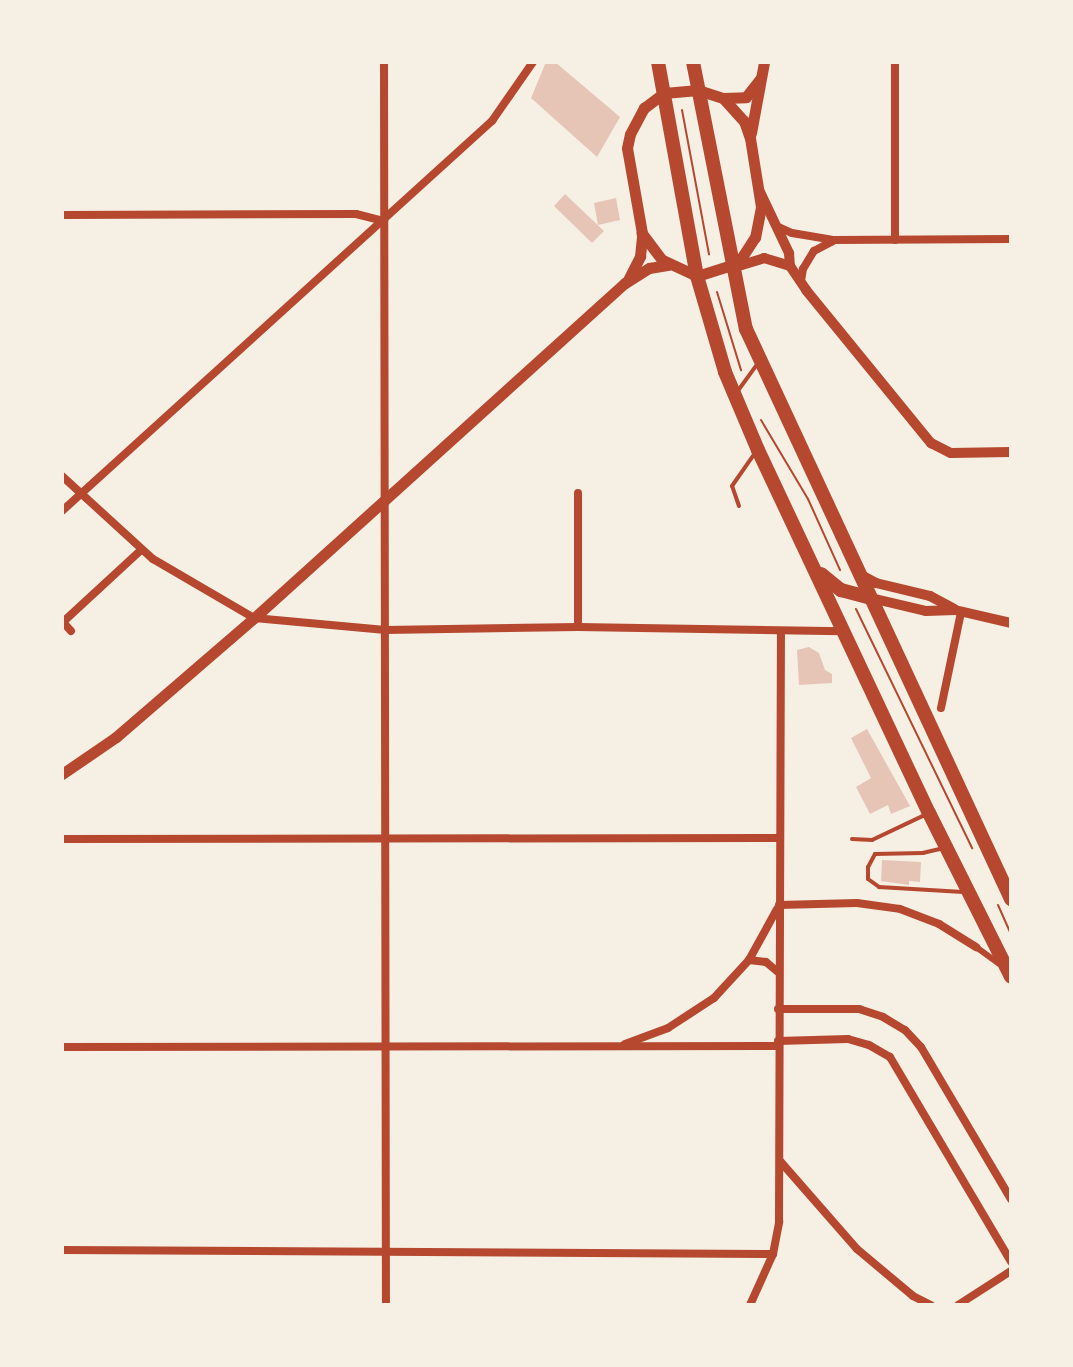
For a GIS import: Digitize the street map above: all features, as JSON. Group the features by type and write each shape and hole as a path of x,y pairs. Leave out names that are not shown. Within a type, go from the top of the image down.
{"highway":[{"path":"658,62 697,276 715,345 758,450 818,571 929,813 1010,975"},
{"path":"693,62 746,329 1007,896"},
{"path":"818,571 851,597 871,598"}],"main road":[{"path":"625,283 640,256 642,233 627,148 638,118 664,93 698,90 723,98 746,97 763,67"},
{"path":"750,138 763,67"},
{"path":"642,233 652,249 669,265 697,276 732,268 749,249 755,237 760,191 744,121 723,98"},
{"path":"62,774 116,737 254,618 383,505 625,283 649,268 669,265"}],"street":[{"path":"384,62 386,1305"},
{"path":"62,511 504,109 533,62"},
{"path":"895,62 895,240"},
{"path":"760,191 789,253 790,266 936,448 951,453 1011,452"},
{"path":"62,215 356,214 384,221"},
{"path":"776,226 792,233 834,240 1011,239"},
{"path":"801,281 803,269 814,251 834,240"},
{"path":"732,268 764,258 790,266"},
{"path":"63,479 141,550 254,618 385,630 578,627 844,631"},
{"path":"578,493 578,627"},
{"path":"71,631 63,622 141,550"},
{"path":"860,574 876,583 930,596 958,611"},
{"path":"871,598 926,611 958,611 1011,623"},
{"path":"929,727 941,708 958,611"},
{"path":"750,1305 773,1254 779,1222 781,631"},
{"path":"62,839 779,838"},
{"path":"779,905 857,903 900,909 939,924 976,947 1010,975"},
{"path":"618,1046 668,1028 726,987 749,960 779,905"},
{"path":"749,960 766,962 778,972"},
{"path":"778,1009 859,1009 883,1017 905,1030 921,1047 1011,1199"},
{"path":"62,1047 618,1046 860,1041 890,1057 1011,1262"},
{"path":"780,1160 857,1249 913,1296 931,1305"},
{"path":"62,1250 773,1254"},
{"path":"958,1305 1011,1271"}],"lane":[{"path":"735,396 760,362"},
{"path":"739,506 732,486 758,450"},
{"path":"852,839 872,840 929,813"},
{"path":"946,847 923,853 883,851 875,854 868,867 868,879 879,887 967,892"}],"path":[{"path":"682,110 709,254"},
{"path":"716,290 744,381"},
{"path":"755,408 808,499 851,597 973,850"},
{"path":"1007,896 1011,934"}],"building":[{"path":"546,62 555,62 620,117 597,157 531,98"},
{"path":"565,194 604,231 592,243 554,206"},
{"path":"616,198 620,220 598,225 594,203"},
{"path":"809,647 819,653 825,670 832,674 832,683 799,685 797,650"},
{"path":"867,729 910,806 891,814 888,805 870,814 856,787 871,778 851,738"},
{"path":"882,860 921,862 920,882 909,881 909,885 881,881"}]}
